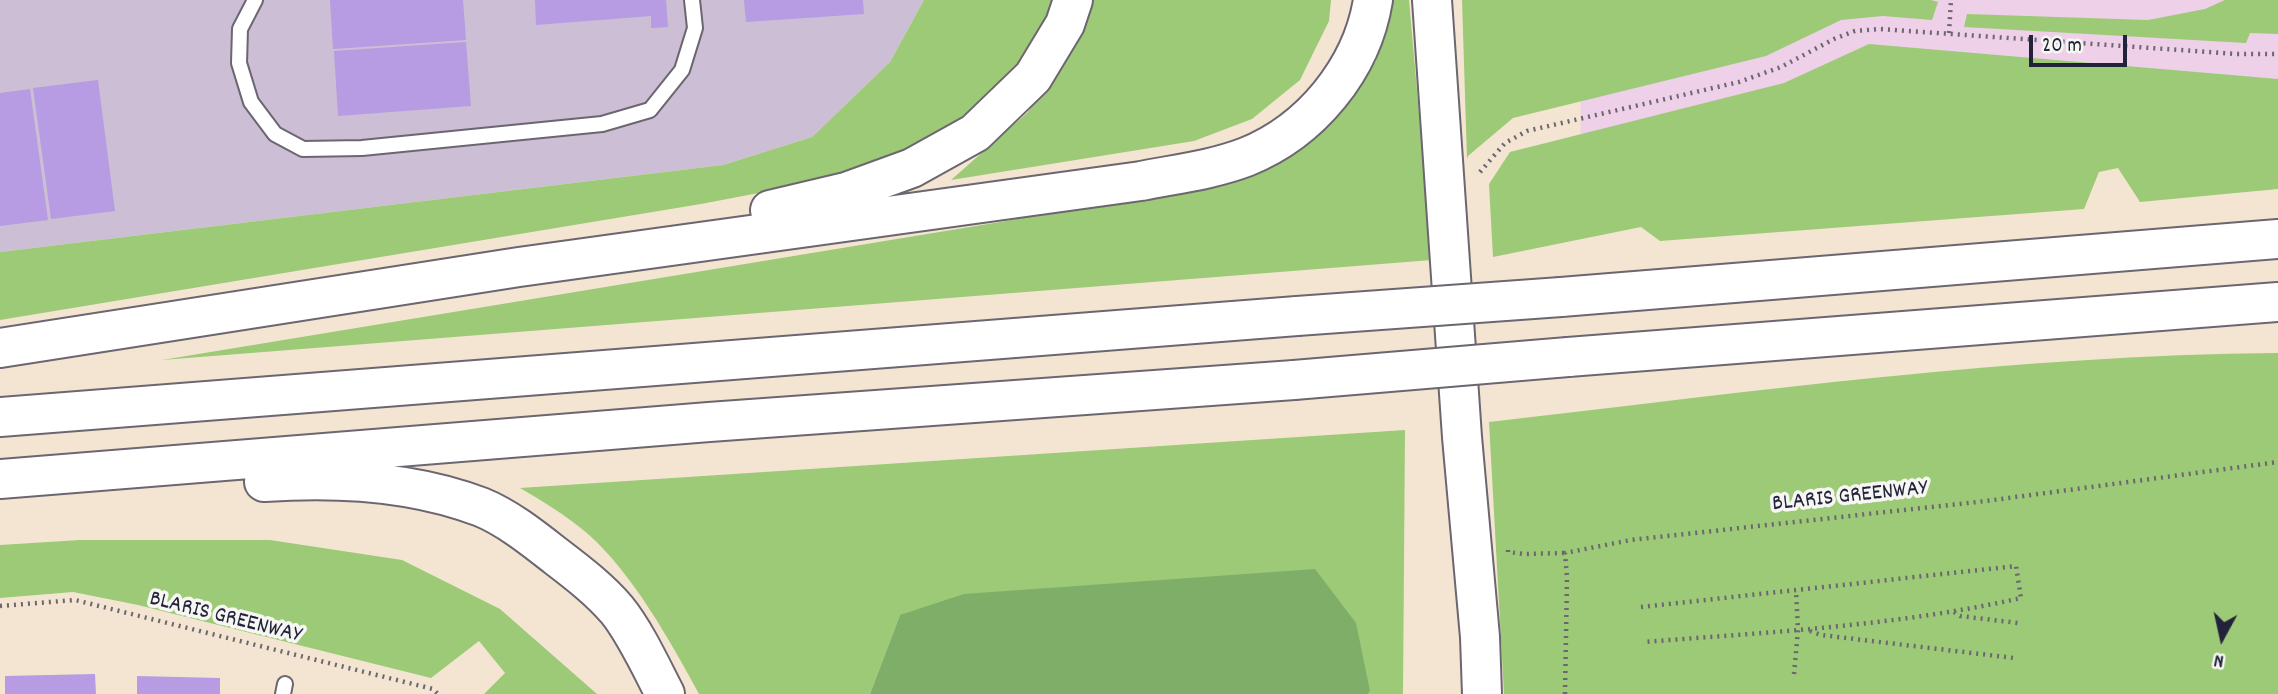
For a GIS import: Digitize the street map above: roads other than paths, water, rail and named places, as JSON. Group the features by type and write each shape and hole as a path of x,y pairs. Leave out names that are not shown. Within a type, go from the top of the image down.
{"highway":[{"path":"519,267 846,192 912,168 975,134 1033,77 1065,24 1073,0"},
{"path":"0,348 519,267 1141,181 1212,168 1248,156 1313,114 1342,80 1361,43 1373,0"},
{"path":"1432,0 1462,437 1480,637 1482,694"},
{"path":"0,417 2278,239"},
{"path":"0,479 2278,302"},
{"path":"0,500 293,480 379,483 433,493 482,508 530,536 578,573 617,611 665,694"}],"lane":[{"path":"255,0 240,29 239,63 251,102 275,134 303,149 362,148 602,124 650,110 682,70 695,28 692,0"}]}
